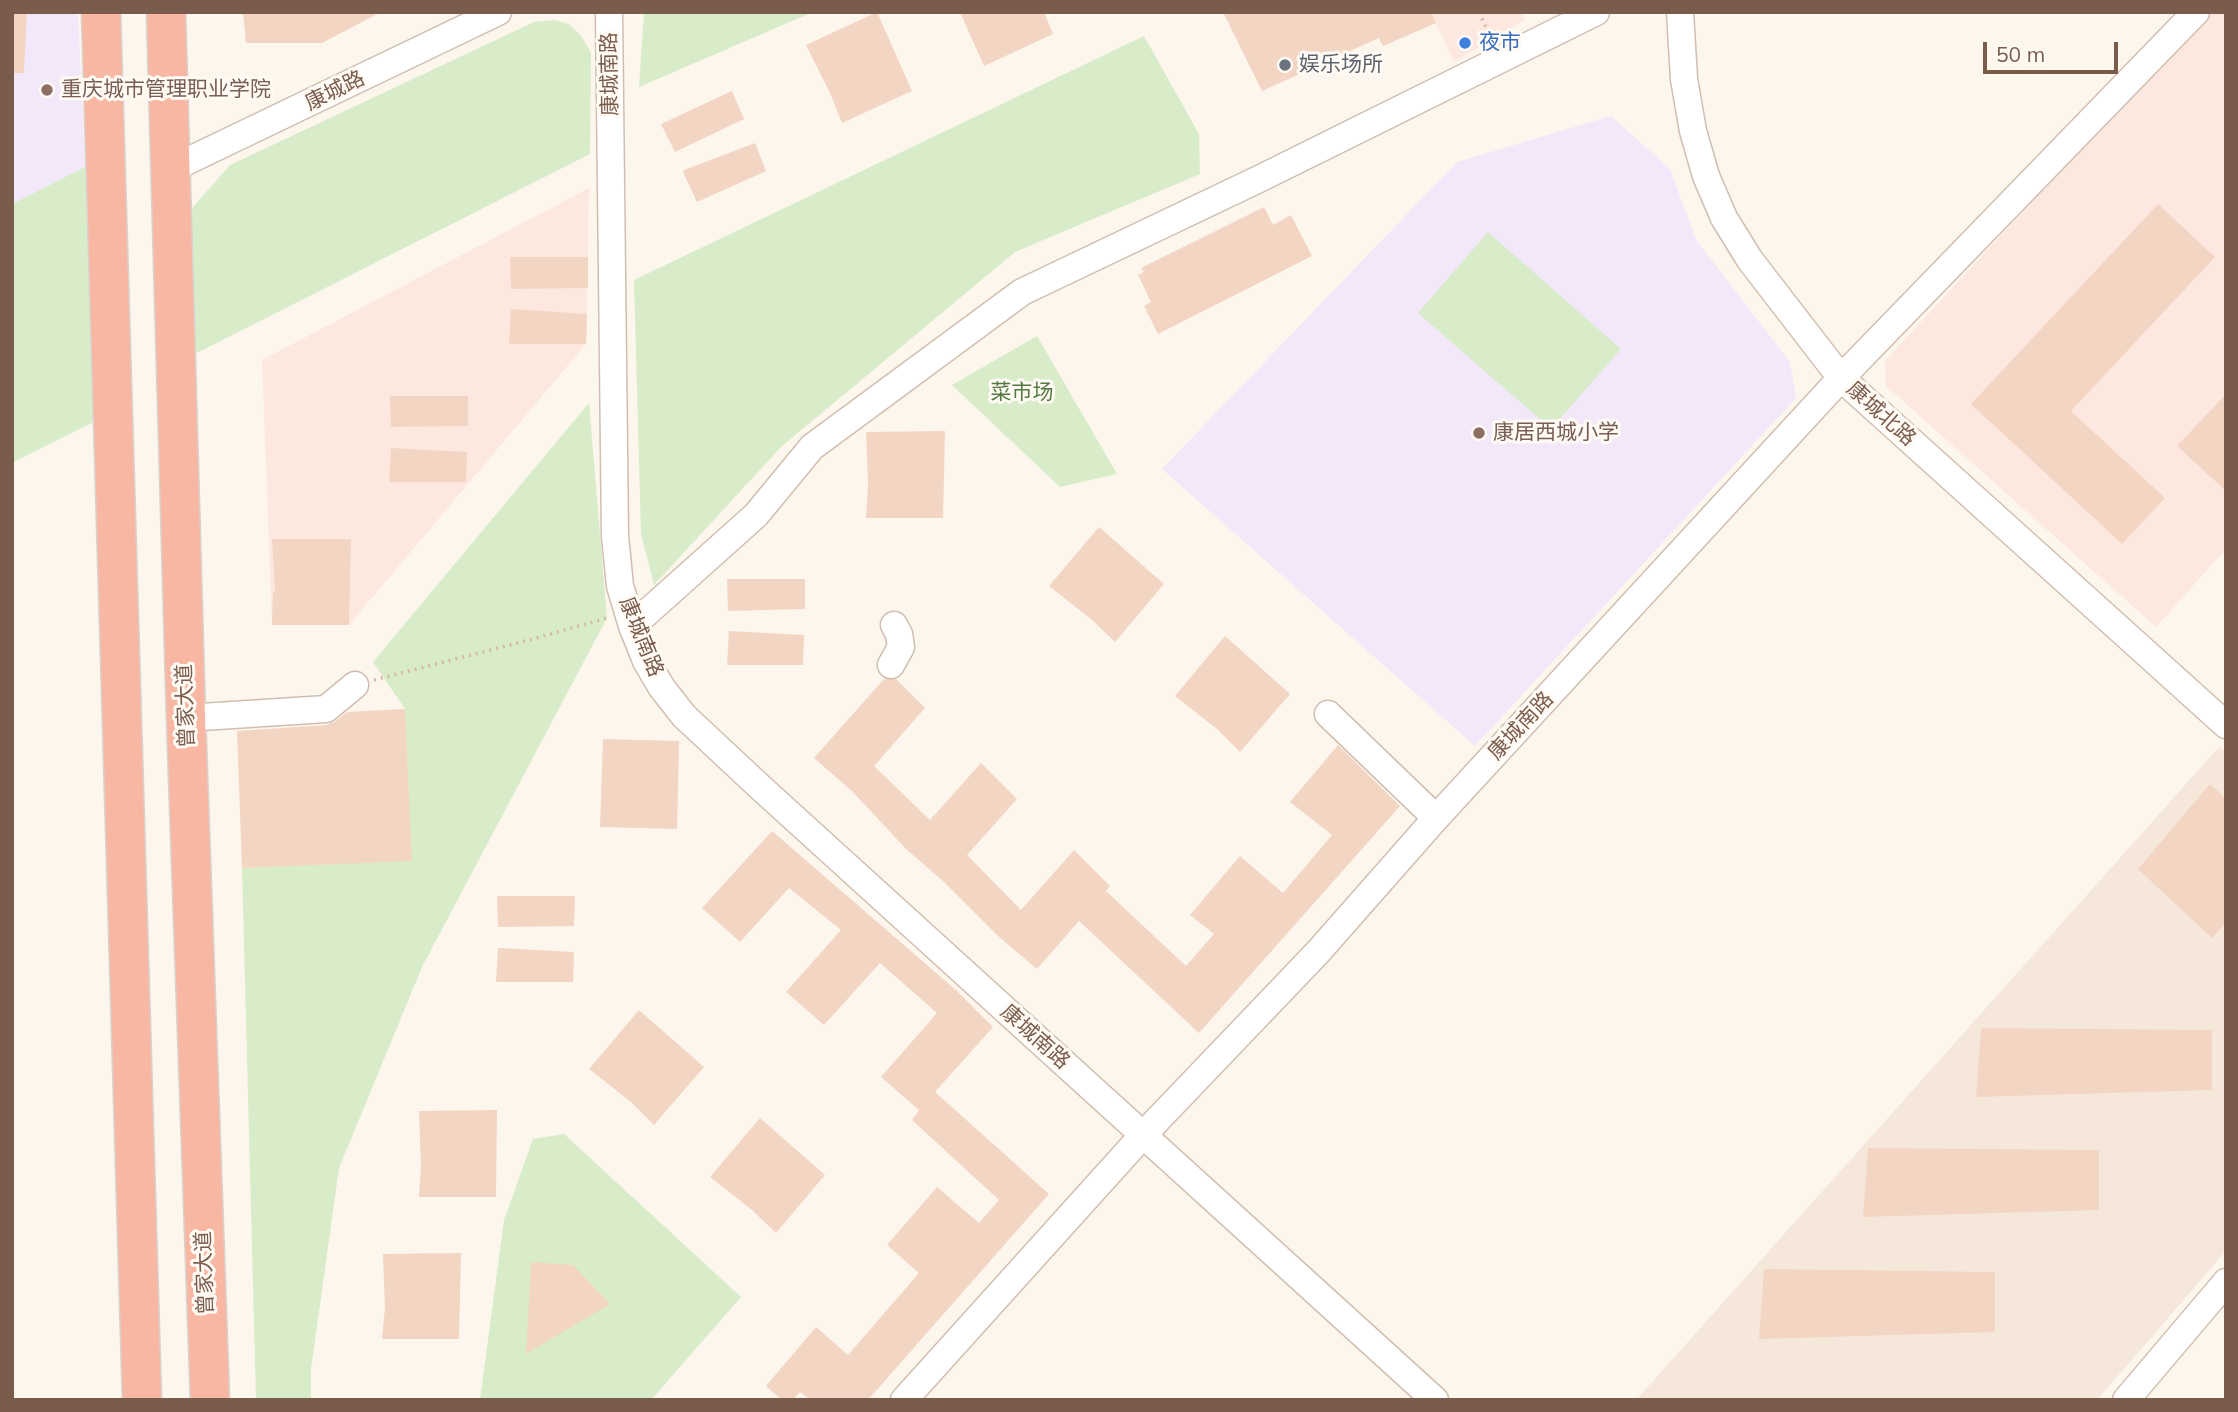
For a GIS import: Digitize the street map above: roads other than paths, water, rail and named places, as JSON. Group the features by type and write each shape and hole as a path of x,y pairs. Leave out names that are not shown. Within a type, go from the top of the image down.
{"highway":[{"path":"101,12 142,1400"},
{"name":"曾家大道","path":"166,12 186,718 210,1400"}],"street":[{"name":"康城路","path":"171,169 498,12"},
{"name":"康城南路","path":"609,12 615,536 620,586 646,661 662,688 684,716 1143,1135"},
{"path":"632,626 756,514 812,447 1022,292 1259,179 1596,12"},
{"name":"康城北路","path":"1680,12 1684,79 1693,131 1706,176 1724,218 1750,260 1841,378 2226,725"},
{"name":"康城南路","path":"904,1400 1143,1135 1318,953 1436,818 1841,378 2196,12"},
{"path":"891,665 901,647 894,625"},
{"path":"186,718 327,709 355,685"},
{"path":"1328,714 1436,818"},
{"path":"1143,1135 1435,1400"},
{"path":"2126,1400 2226,1282"}],"place":[{"name":"夜市","path":"1465,43"},
{"name":"娱乐场所","path":"1285,65"},
{"name":"重庆城市管理职业学院","path":"47,90"},
{"name":"康居西城小学","path":"1479,433"}],"park label":[{"name":"菜市场","path":"1022,393"}]}
